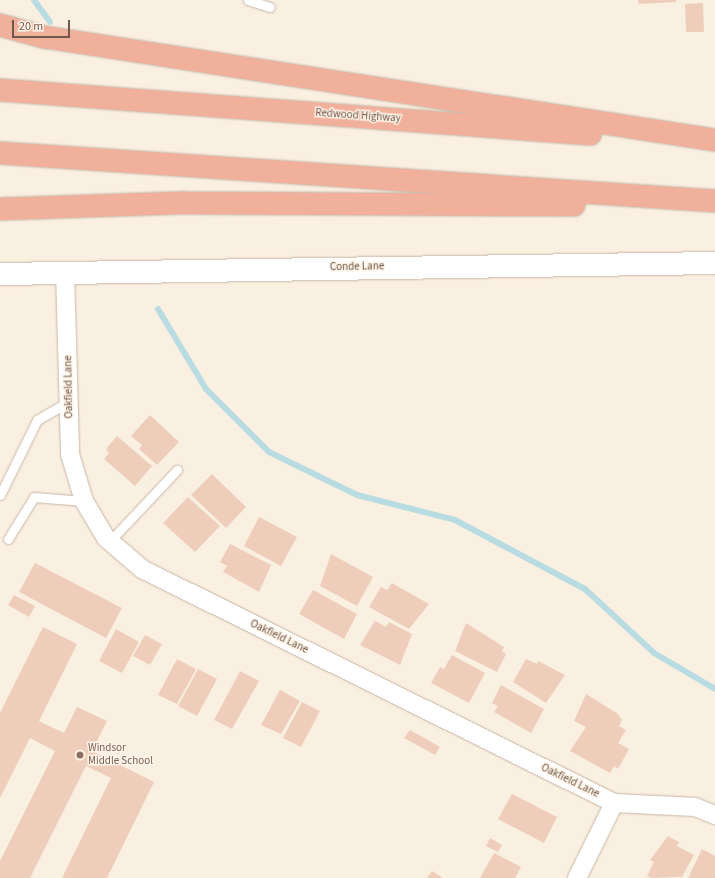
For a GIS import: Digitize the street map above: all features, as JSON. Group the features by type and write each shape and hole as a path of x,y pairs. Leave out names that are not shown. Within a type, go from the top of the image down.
{"highway":[{"path":"0,26 44,37 715,142"},
{"name":"Redwood Highway","path":"0,90 715,142"},
{"path":"0,152 715,202"},
{"path":"0,209 185,202 715,202"}],"street":[{"name":"Conde Lane","path":"0,274 65,271 715,263"},
{"name":"Oakfield Lane","path":"65,271 70,401 70,454 84,501 110,542 142,569 614,803 695,807 715,815"},
{"path":"577,878 614,803"}],"lane":[{"path":"248,0 270,7"},
{"path":"0,495 37,420 70,401"},
{"path":"110,542 177,470"},
{"path":"8,539 34,496 84,501"}],"building":[{"path":"638,0 676,0 676,2 639,4"},
{"path":"703,3 704,32 686,32 685,4"},
{"path":"150,415 179,442 157,465 139,449 142,445 131,436"},
{"path":"117,436 152,466 135,486 104,459 109,453 106,449"},
{"path":"212,474 246,507 226,528 191,495"},
{"path":"188,497 220,526 195,552 163,523"},
{"path":"259,517 297,537 281,566 244,546"},
{"path":"230,544 271,565 259,592 223,572 227,566 220,562"},
{"path":"331,554 373,577 357,606 320,586"},
{"path":"35,563 122,608 106,638 19,592"},
{"path":"392,583 429,604 409,629 369,607 381,587 387,590"},
{"path":"313,590 357,614 344,639 299,614"},
{"path":"14,595 35,606 29,617 8,605"},
{"path":"375,621 386,627 389,622 412,634 400,665 360,645"},
{"path":"466,623 504,647 502,651 506,654 497,672 455,651"},
{"path":"43,627 77,644 39,721 64,733 77,707 107,721 92,751 154,782 107,878 62,878 111,778 86,766 30,878 0,878 0,861 55,751 30,738 0,798 0,713"},
{"path":"116,629 139,642 122,673 99,661"},
{"path":"145,635 162,644 150,665 133,656"},
{"path":"452,655 485,673 469,703 431,683 440,667 444,669"},
{"path":"177,659 196,669 177,704 158,695"},
{"path":"526,659 537,664 538,661 565,675 546,703 513,682"},
{"path":"198,669 217,679 197,716 178,706"},
{"path":"240,671 259,681 232,729 214,720"},
{"path":"501,685 544,709 531,733 494,712 498,706 492,703"},
{"path":"280,690 300,701 281,734 261,725"},
{"path":"586,694 618,714 622,720 619,726 626,730 618,743 629,749 618,769 614,766 610,773 570,751 586,727 574,721"},
{"path":"302,702 320,711 301,747 283,738"},
{"path":"410,730 440,747 435,755 404,738"},
{"path":"512,794 557,817 544,843 498,819"},
{"path":"668,836 679,842 677,846 694,855 682,877 651,878 647,876 654,862 650,860"},
{"path":"490,838 502,845 498,852 486,846"},
{"path":"702,849 715,856 715,878 688,878"},
{"path":"494,853 521,867 515,878 480,878"},
{"path":"432,871 443,878 427,878"}],"waterway":[{"path":"34,0 50,22"},
{"path":"158,309 206,389 269,452 357,495 455,520 585,589 654,653 715,689"}],"place":[{"name":"Windsor Middle School","path":"80,755"}]}
